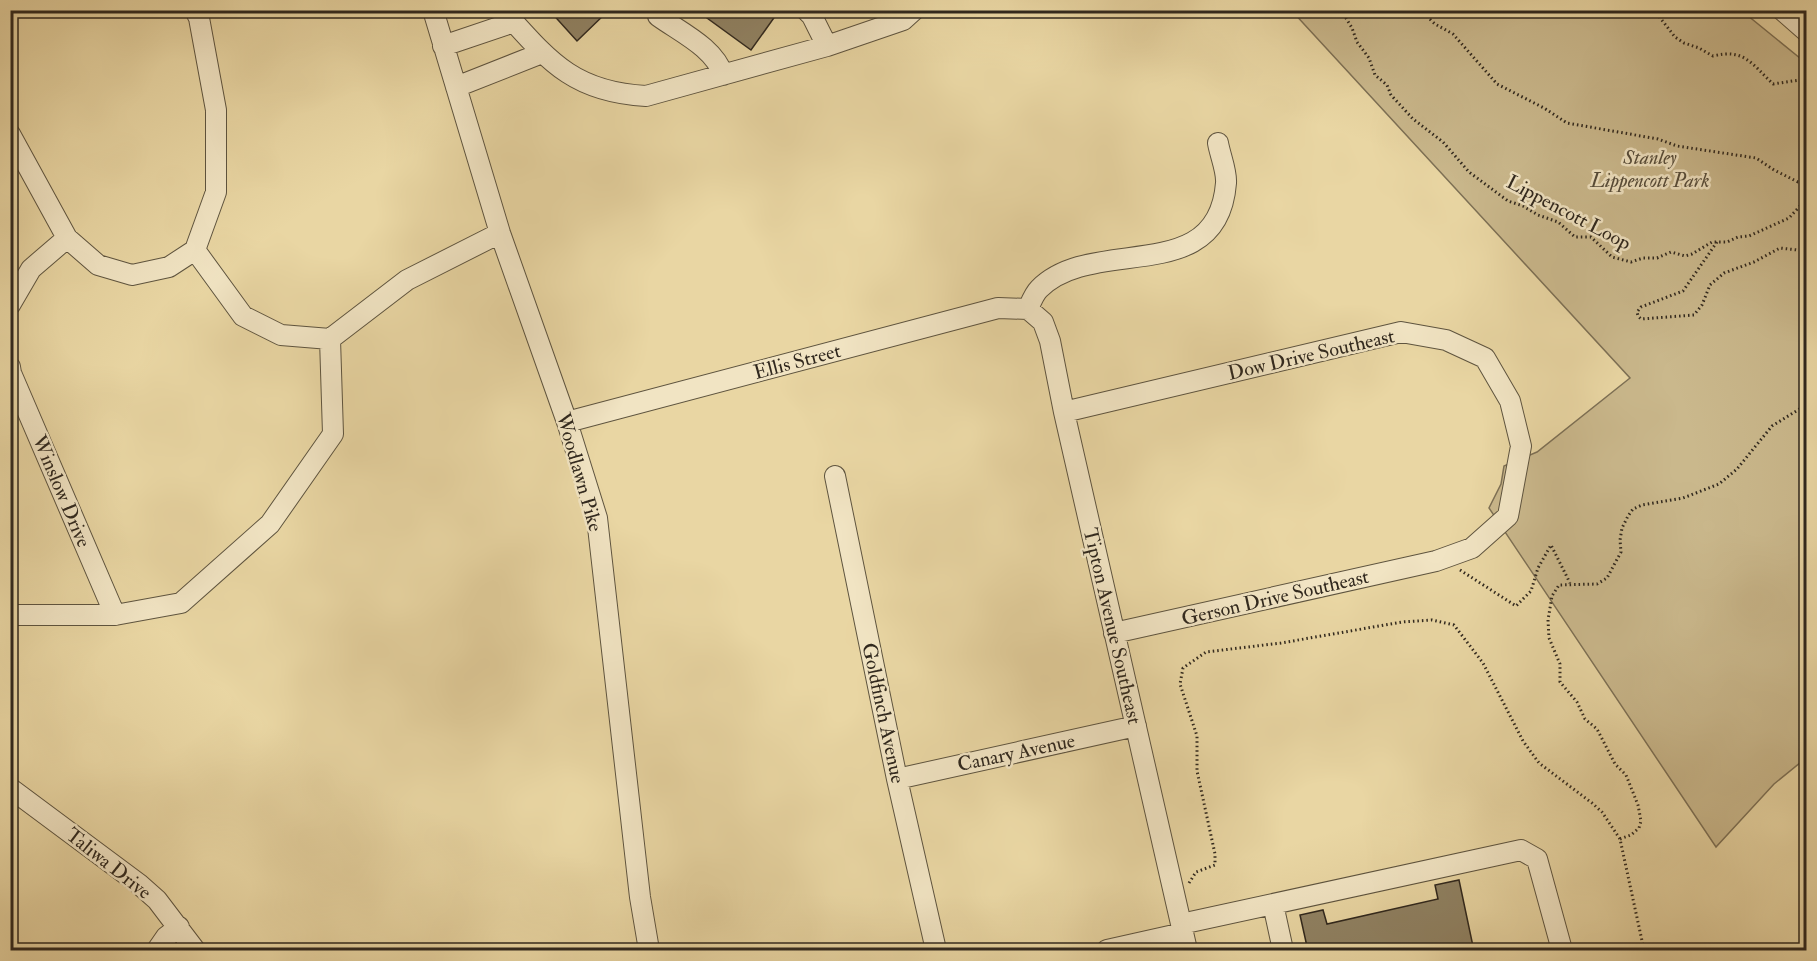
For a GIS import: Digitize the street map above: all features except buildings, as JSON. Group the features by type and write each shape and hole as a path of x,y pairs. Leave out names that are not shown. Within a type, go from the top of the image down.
{"street":[{"path":"10,134 67,238 98,265 132,275 169,267 195,250 216,192 216,110 199,18 195,10"},
{"name":"Woodlawn Pike","path":"433,10 500,233 567,422 597,518 640,897 649,951"},
{"path":"806,10 812,16 827,46"},
{"path":"443,46 509,16 542,53 568,73 596,88 620,95 646,96 827,46 903,20 914,10"},
{"path":"1782,10 1806,31"},
{"path":"658,16 711,54 721,67 723,75"},
{"path":"456,87 542,53"},
{"path":"1028,309 1038,290 1051,279 1080,266 1173,251 1189,246 1207,231 1221,210 1226,181 1218,143"},
{"path":"195,250 243,316 281,335 330,339 407,280 500,233"},
{"path":"10,305 31,269 67,238"},
{"name":"Ellis Street","path":"567,422 998,308 1028,309"},
{"name":"Tipton Avenue Southeast","path":"1028,309 1043,322 1050,342 1184,936"},
{"name":"Dow Drive Southeast","path":"1064,412 1401,332 1446,340 1485,358 1510,401 1521,446 1508,516 1472,548 1436,561"},
{"path":"10,615 115,615 181,603 270,524 333,434 330,339"},
{"name":"Winslow Drive","path":"10,367 115,615"},
{"name":"Goldfinch Avenue","path":"835,476 897,778 936,951"},
{"name":"Gerson Drive Southeast","path":"1114,633 1436,561"},
{"name":"Canary Avenue","path":"897,778 1136,726"},
{"name":"Taliwa Drive","path":"10,788 139,884 157,900 195,951"},
{"path":"1107,951 1184,936 1273,904 1521,850 1537,859 1562,951"},
{"path":"1273,904 1283,951"},
{"path":"157,951 166,937 179,927"}],"path":[{"name":"Lippencott Loop","path":"1341,10 1375,75 1387,85 1390,95 1413,119 1443,142 1469,172 1508,201 1558,222 1575,237 1591,237 1612,257 1631,262 1643,258 1657,258 1671,252 1685,256 1712,242 1727,242 1760,232 1789,218 1800,206 1806,190"},
{"path":"1420,10 1435,24 1453,34 1497,84 1544,108 1567,123 1658,139 1677,146 1756,158 1798,182 1806,180"},
{"path":"1638,10 1658,15 1684,43 1713,56 1736,53 1746,58 1773,84 1806,79"},
{"path":"1717,242 1683,291 1641,307 1637,312 1638,316 1641,319 1690,317 1698,310 1710,285 1724,273 1754,262 1780,248 1806,251"},
{"path":"1620,839 1631,835 1639,828 1641,821 1632,786 1626,774 1615,764 1597,729 1585,718 1560,682 1560,664 1549,638 1548,620 1551,596 1559,585 1597,584 1606,578 1620,552 1622,528 1633,509 1642,505 1683,498 1719,484 1737,469 1772,426 1806,405"},
{"path":"1436,561 1467,573 1516,606 1531,591 1538,568 1551,545 1570,583"},
{"path":"1174,892 1186,889 1196,872 1215,865 1215,854 1197,771 1197,736 1180,684 1183,668 1206,652 1275,644 1402,622 1432,620 1454,625 1474,648 1490,673 1523,741 1539,763 1592,802 1602,812 1620,839 1644,951"}],"green space":[{"name":"Stanley Lippencott Park","path":"1292,11 1742,11 1806,63 1806,758 1774,784 1716,847 1489,508 1501,484 1504,466 1537,452 1630,378"}]}
